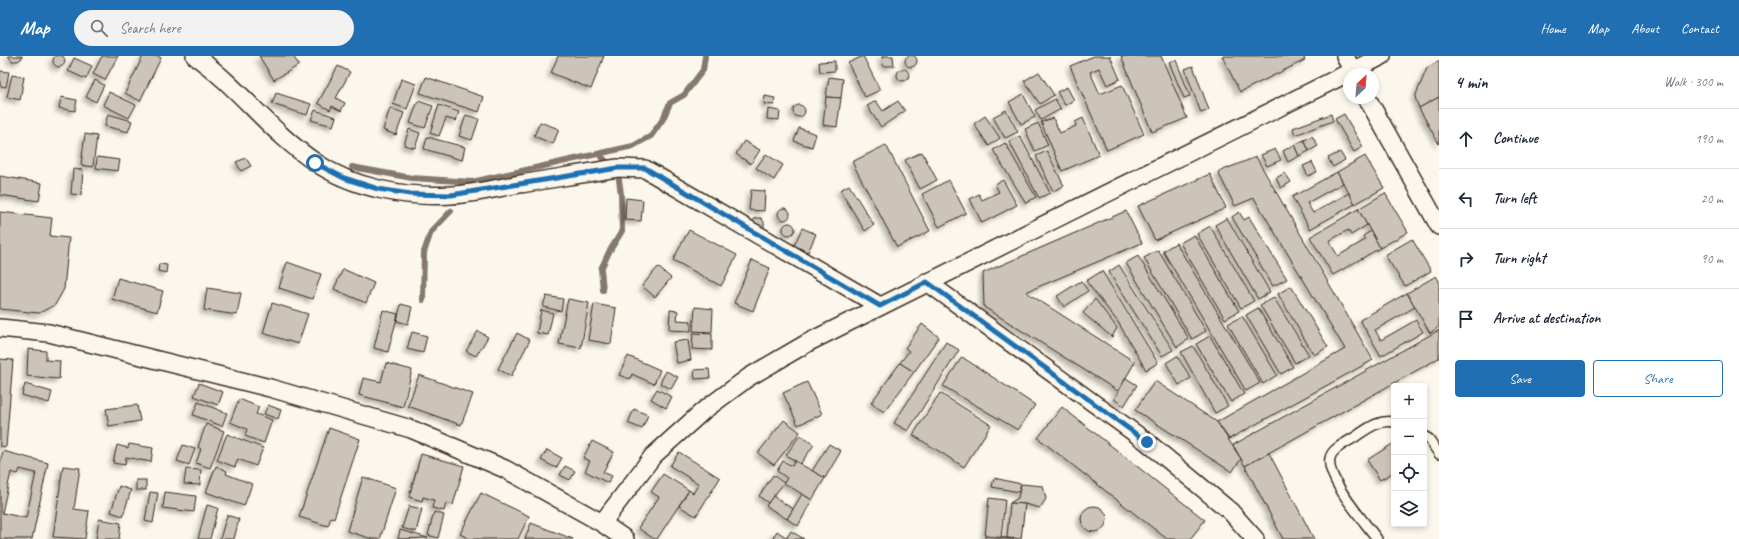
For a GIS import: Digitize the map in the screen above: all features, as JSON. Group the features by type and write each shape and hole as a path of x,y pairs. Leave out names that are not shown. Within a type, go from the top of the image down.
{"street":[{"path":"195,56 210,67 285,139 315,163 344,178 378,189 410,194 451,195 618,168 645,168 880,306"},
{"path":"602,523 653,456 703,410 749,377 880,306 1350,67 1382,56"},
{"path":"1370,104 1439,226"},
{"path":"927,282 1147,442 1230,511 1255,539"},
{"path":"0,328 49,333 270,388 411,430 505,469 602,523 625,539"}],"lane":[{"path":"1377,539 1336,484 1330,468 1330,458 1335,450 1377,422 1391,422"},
{"path":"1427,438 1439,454"}],"building":[{"path":"61,55 64,56 64,66 57,67 54,66 53,59 54,56"},
{"path":"909,55 913,55 917,61 913,67 909,67 905,63 905,59"},
{"path":"8,56 22,56 22,58 18,61 12,61"},
{"path":"102,56 118,56 105,80 93,74"},
{"path":"143,56 158,56 161,58 140,101 125,93"},
{"path":"259,56 293,56 299,65 274,80"},
{"path":"558,56 604,56 591,89 551,73"},
{"path":"863,56 880,90 865,97 848,63"},
{"path":"882,56 893,56 894,66 883,66"},
{"path":"1094,56 1110,56 1120,79 1107,85 1099,68 1090,72 1100,94 1122,85 1144,134 1107,150 1070,66"},
{"path":"1121,56 1161,56 1187,118 1152,132"},
{"path":"1222,56 1303,56 1305,60 1240,92"},
{"path":"74,58 92,66 86,79 68,71"},
{"path":"1176,60 1190,96 1184,98 1169,62"},
{"path":"835,61 835,71 820,72 819,62"},
{"path":"1439,61 1439,97 1419,108 1415,97 1427,68"},
{"path":"338,66 350,72 336,98 345,103 341,111 332,106 330,110 318,103"},
{"path":"1193,66 1209,110 1201,113 1185,69"},
{"path":"901,69 905,69 909,75 905,81 901,81 897,77 897,73"},
{"path":"0,71 9,72 6,87 0,86"},
{"path":"1039,72 1054,95 1040,104 1024,81"},
{"path":"12,75 24,77 20,100 7,97"},
{"path":"426,77 484,97 479,112 420,93"},
{"path":"829,77 843,79 841,98 826,97"},
{"path":"401,79 416,84 407,109 393,104"},
{"path":"95,80 104,85 96,102 86,97"},
{"path":"1067,87 1074,100 1065,105 1057,92"},
{"path":"109,92 136,105 129,118 103,105"},
{"path":"276,93 311,104 307,115 272,104"},
{"path":"1023,94 1035,117 1021,124 1009,102"},
{"path":"765,96 775,98 774,105 764,104"},
{"path":"61,97 77,100 75,111 59,108"},
{"path":"826,97 841,98 837,127 823,125"},
{"path":"1439,97 1439,144 1419,108"},
{"path":"1055,99 1061,109 1041,120 1035,110"},
{"path":"418,101 433,106 425,128 410,123"},
{"path":"876,101 883,111 898,101 905,111 881,127 867,106"},
{"path":"439,105 459,112 456,121 446,118 439,136 430,133"},
{"path":"797,105 801,105 805,111 801,117 797,117 793,113 793,109"},
{"path":"390,108 404,113 396,135 383,130"},
{"path":"768,109 780,111 779,120 767,119"},
{"path":"315,110 336,117 333,126 311,120"},
{"path":"1006,110 1018,132 1005,138 993,117"},
{"path":"108,114 132,121 128,132 105,126"},
{"path":"1331,114 1333,121 1295,135 1293,128"},
{"path":"1344,114 1363,147 1354,152 1335,119"},
{"path":"466,115 479,119 472,140 459,136"},
{"path":"985,116 1000,138 989,146 974,124"},
{"path":"1053,118 1060,133 1076,126 1075,122 1083,118 1099,155 1062,171 1041,122"},
{"path":"540,122 559,129 553,144 534,136"},
{"path":"1038,123 1048,145 1035,151 1025,129"},
{"path":"799,128 816,134 812,147 794,141"},
{"path":"409,129 420,133 415,148 404,145"},
{"path":"85,134 97,136 93,167 81,165"},
{"path":"1020,136 1050,193 1039,198 1009,141"},
{"path":"1312,136 1318,146 1309,151 1304,140"},
{"path":"427,137 465,147 462,160 424,149"},
{"path":"1304,140 1309,151 1299,156 1294,145"},
{"path":"744,141 760,150 751,164 736,154"},
{"path":"1005,143 1036,197 1026,203 993,150"},
{"path":"886,145 930,231 897,247 852,162"},
{"path":"1294,145 1299,156 1288,162 1283,151"},
{"path":"1275,149 1281,160 1267,166 1261,155"},
{"path":"1047,151 1064,186 1053,191 1036,156"},
{"path":"922,152 937,180 920,189 905,160"},
{"path":"1340,152 1345,160 1333,167 1328,158"},
{"path":"766,154 783,165 774,180 756,168"},
{"path":"1365,156 1384,188 1355,204 1337,172"},
{"path":"97,157 120,160 118,171 96,168"},
{"path":"1256,157 1373,360 1229,439 1217,422 1345,349 1254,198 1235,206 1218,172"},
{"path":"246,158 251,166 241,171 236,162"},
{"path":"1312,162 1317,172 1308,176 1303,166"},
{"path":"73,169 83,170 81,195 71,194"},
{"path":"1337,172 1343,183 1307,203 1313,213 1349,193 1355,204 1310,229 1292,197"},
{"path":"1285,173 1291,182 1281,188 1276,178"},
{"path":"1210,174 1226,208 1155,240 1138,206"},
{"path":"0,176 42,183 39,201 0,195"},
{"path":"949,180 966,213 939,227 922,194"},
{"path":"1003,180 1017,205 982,223 970,199 979,194 982,200 999,192 995,184"},
{"path":"849,185 874,225 865,231 840,190"},
{"path":"751,190 765,191 764,211 749,210"},
{"path":"1385,193 1408,232 1380,248 1358,209"},
{"path":"626,198 643,200 641,221 625,220"},
{"path":"786,208 789,209 789,219 782,220 779,219 778,212 779,209"},
{"path":"1358,209 1367,225 1351,235 1348,230 1329,241 1338,256 1365,240 1363,236 1371,231 1380,248 1333,275 1310,237"},
{"path":"1126,211 1142,243 1026,292 1135,362 1118,391 984,307 983,273"},
{"path":"0,212 52,218 50,236 69,238 64,289 55,305 39,313 0,309"},
{"path":"1239,212 1244,220 1249,217 1287,279 1273,286 1232,217"},
{"path":"756,218 761,218 764,222 764,227 760,231 752,226 752,221"},
{"path":"1227,218 1270,292 1258,299 1215,225"},
{"path":"787,223 791,223 795,229 791,235 787,235 783,231 783,227"},
{"path":"1210,226 1254,301 1241,308 1197,234"},
{"path":"802,228 816,234 808,252 794,246"},
{"path":"689,230 737,255 721,286 673,260"},
{"path":"1194,235 1239,311 1225,319 1180,243"},
{"path":"1412,239 1431,271 1405,286 1385,255"},
{"path":"1176,243 1260,383 1246,391 1163,251"},
{"path":"1158,250 1206,331 1192,339 1144,258"},
{"path":"1138,256 1189,339 1177,347 1126,263"},
{"path":"752,260 770,268 753,311 734,303"},
{"path":"287,262 321,274 313,299 279,288"},
{"path":"159,264 167,265 166,273 158,271"},
{"path":"1119,265 1173,350 1162,356 1109,272"},
{"path":"658,267 671,278 655,297 642,286"},
{"path":"343,269 374,283 366,303 334,289"},
{"path":"1102,271 1158,363 1146,370 1118,322 1086,281"},
{"path":"1436,276 1439,281 1439,327 1430,333 1407,293"},
{"path":"118,278 163,291 157,312 112,299"},
{"path":"1081,281 1088,291 1064,307 1057,296"},
{"path":"1291,286 1328,347 1314,355 1278,294"},
{"path":"207,288 241,293 237,315 204,310"},
{"path":"1407,293 1415,307 1375,330 1381,340 1416,320 1423,332 1381,356 1360,320"},
{"path":"546,296 563,299 561,311 543,307"},
{"path":"1274,298 1309,355 1295,363 1260,305"},
{"path":"568,299 589,303 581,348 559,344"},
{"path":"1095,299 1117,328 1112,337 1083,313"},
{"path":"272,303 308,314 298,344 263,333"},
{"path":"401,304 412,307 408,324 397,321"},
{"path":"594,304 616,308 611,344 588,340"},
{"path":"695,307 713,309 712,332 693,331"},
{"path":"1258,308 1293,367 1281,374 1246,315"},
{"path":"383,310 398,314 388,352 374,348"},
{"path":"541,310 553,313 548,335 537,333"},
{"path":"670,310 678,311 677,320 691,321 691,331 669,330"},
{"path":"1242,316 1277,375 1263,384 1228,324"},
{"path":"922,324 939,337 914,372 900,363 909,351 905,348"},
{"path":"1439,330 1439,358 1394,383 1391,383 1391,385 1245,466 1233,445"},
{"path":"478,331 488,337 476,356 466,351"},
{"path":"412,332 427,336 423,353 407,349"},
{"path":"517,333 530,340 511,376 498,369"},
{"path":"693,333 712,334 712,350 692,349"},
{"path":"1210,336 1244,394 1231,402 1196,344"},
{"path":"688,340 691,360 677,363 673,342"},
{"path":"946,342 959,350 908,431 894,423"},
{"path":"1193,346 1228,406 1215,413 1181,352"},
{"path":"28,349 46,351 46,360 60,361 59,379 27,376"},
{"path":"628,356 660,370 654,384 632,374 630,379 619,375"},
{"path":"1177,356 1191,378 1179,385 1166,363"},
{"path":"962,357 1035,405 1018,430 943,386"},
{"path":"0,359 13,360 6,447 0,446"},
{"path":"386,363 412,370 403,407 359,395 363,378 381,382"},
{"path":"900,363 914,372 884,412 871,403"},
{"path":"709,369 710,378 695,379 694,370"},
{"path":"666,371 678,377 671,389 660,383"},
{"path":"419,375 473,394 461,425 408,406"},
{"path":"1126,378 1137,385 1124,406 1114,399"},
{"path":"1155,381 1217,422 1241,459 1232,472 1135,410"},
{"path":"807,382 822,414 798,425 783,393"},
{"path":"199,383 223,392 218,405 194,396"},
{"path":"25,384 52,392 49,403 22,395"},
{"path":"657,389 672,397 666,408 651,399"},
{"path":"940,393 991,425 964,467 913,435"},
{"path":"239,399 259,407 256,414 272,420 264,443 245,436 247,429 230,422"},
{"path":"198,402 227,413 222,426 193,415"},
{"path":"137,405 140,421 109,426 106,409"},
{"path":"268,405 281,410 278,419 264,414"},
{"path":"1062,407 1205,520 1190,539 1167,539 1038,438"},
{"path":"634,409 648,415 642,429 628,423"},
{"path":"784,420 800,432 774,465 758,453"},
{"path":"206,424 224,431 210,468 196,463 201,449 198,447"},
{"path":"329,428 360,439 334,518 331,517 328,526 299,517"},
{"path":"227,434 263,448 256,466 238,459 235,467 217,460"},
{"path":"800,435 814,445 800,464 786,455"},
{"path":"592,441 614,452 603,472 612,476 608,483 585,471 590,461 583,458"},
{"path":"129,444 153,448 151,462 126,457 125,465 113,463 117,445 128,448"},
{"path":"829,444 841,451 825,478 812,471"},
{"path":"183,445 195,449 189,465 177,461"},
{"path":"1391,445 1391,474 1380,480 1367,460"},
{"path":"547,450 562,458 556,468 541,460"},
{"path":"3,451 48,463 32,539 0,539 0,464","holes":["20,469 36,473 26,518 2,513 11,472 18,474"]},
{"path":"679,452 720,478 696,516 679,506 689,490 693,493 699,484 670,466"},
{"path":"1269,453 1314,539 1283,539 1245,466"},
{"path":"421,454 464,466 453,505 446,503 444,511 432,508 434,500 423,497 422,501 409,497"},
{"path":"783,461 792,466 795,461 825,478 812,500 784,483 787,478 777,471"},
{"path":"63,466 80,468 74,509 89,511 85,539 53,537"},
{"path":"216,466 227,471 226,474 252,484 244,506 206,492"},
{"path":"565,466 575,471 570,480 560,475"},
{"path":"186,469 201,470 200,485 184,484"},
{"path":"663,474 689,490 657,539 654,539 638,528 659,497 651,492"},
{"path":"773,475 784,483 768,503 759,496"},
{"path":"363,477 396,488 380,539 372,539 347,531"},
{"path":"994,478 1021,484 1019,492 992,487"},
{"path":"136,480 146,480 146,490 136,490"},
{"path":"1021,484 1043,486 1046,499 1040,508 1025,504 1010,503 1018,498"},
{"path":"119,486 131,490 123,516 111,512"},
{"path":"150,492 158,493 153,523 145,521"},
{"path":"165,492 196,496 194,512 163,508"},
{"path":"481,493 529,516 518,539 470,539 460,534"},
{"path":"802,494 812,500 798,526 787,519"},
{"path":"773,496 793,509 787,519 766,506"},
{"path":"989,498 1005,500 1001,538 985,536"},
{"path":"1010,503 1025,504 1021,539 1007,538"},
{"path":"207,505 218,508 210,539 198,539"},
{"path":"409,506 422,509 416,532 402,528"},
{"path":"1094,506 1103,510 1107,519 1103,528 1094,532 1085,528 1081,519 1085,510"},
{"path":"434,512 444,515 438,538 428,535"},
{"path":"227,515 239,519 234,539 220,539"},
{"path":"99,519 121,523 119,539 96,539"},
{"path":"531,523 573,539 525,539"},
{"path":"400,530 428,538 398,539"},
{"path":"777,531 787,538 772,539"},
{"path":"791,531 804,539 786,539"},
{"path":"985,536 1007,538 1014,539 985,539"}],"waterway":[{"path":"352,167 412,178 472,182 633,146 651,136 663,119 670,103 684,95 703,70 705,56"},
{"path":"599,154 609,164"},
{"path":"603,290 601,269 609,252 622,231 619,180"},
{"path":"423,300 424,252 431,232 451,211"}],"route":[{"path":"315,163 344,178 378,189 410,194 451,195 618,168 645,168 751,232 880,306 927,282 1147,442"}]}
